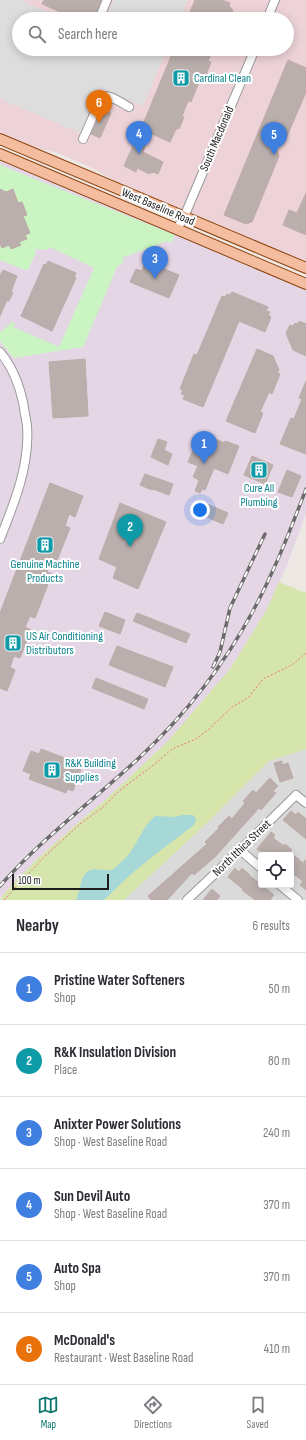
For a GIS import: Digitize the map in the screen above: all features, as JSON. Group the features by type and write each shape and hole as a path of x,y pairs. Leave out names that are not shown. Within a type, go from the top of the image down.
{"main road":[{"name":"West Baseline Road","path":"0,139 306,269"},
{"path":"0,149 34,161 39,161 44,157"},
{"name":"West Baseline Road","path":"0,154 303,283"},
{"path":"303,283 306,269"}],"street":[{"path":"102,12 107,0"},
{"path":"270,12 275,0"},
{"name":"South Macdonald","path":"177,229 184,217 251,56"},
{"path":"83,139 101,98 106,96 114,98 116,101 129,106"},
{"path":"0,352 14,371 21,395 27,426 26,453 23,472 0,539"},
{"name":"North Ithica Street","path":"187,900 296,795 306,803"},
{"path":"240,850 258,865"},
{"path":"284,888 298,900"}],"path":[{"path":"4,900 43,858 80,824 102,808 119,791 172,749 196,739 208,730 232,707 248,698 263,679 292,665 306,653"}],"shaded area":[{"path":"0,0 306,0 306,262 117,182 94,169 56,152 36,148 0,132"},
{"path":"0,0 20,0 48,12 12,12 12,56 164,56 143,106 99,88 80,133 0,99"},
{"path":"114,0 188,0 183,12 109,12"},
{"path":"0,160 306,289 306,514 287,565 266,611 230,669 168,741 103,802 36,860 0,898"},
{"path":"306,749 306,900 124,900 206,824 269,760"}],"green space":[{"path":"0,165 175,235 171,243 167,241 122,258 124,262 117,267 83,347 14,358 0,341 0,333 12,322 15,323 13,327 59,347 94,268 50,247 47,250 35,249 36,253 27,271 0,260 0,244 2,248 9,245 11,249 20,245 19,242 27,239 25,235 30,233 23,216 27,215 22,202 18,203 13,189 6,192 0,189"},
{"path":"279,582 306,593 306,749 269,761 206,824 124,900 0,900 36,860 103,802 168,741 230,669 266,611"}],"water":[{"path":"182,815 193,815 196,819 194,825 130,875 104,900 76,900 85,874 94,869 111,870 115,867 129,854 145,828 155,816 175,817"}],"building":[{"path":"44,0 101,0 97,12 61,12 42,4"},
{"path":"195,0 222,0 230,3 229,6 233,10 232,12 190,12"},
{"path":"171,56 210,56 208,61 211,62 205,78 201,77 191,102 188,101 179,129 176,129 170,142 141,129"},
{"path":"288,60 306,68 306,92 285,141 275,145 279,156 252,222 246,224 224,215"},
{"path":"105,110 111,113 100,138 91,134 102,111 104,112"},
{"path":"136,139 146,144 143,152 163,162 158,174 153,172 149,174 137,168 136,172 124,166"},
{"path":"0,189 6,192 13,189 18,203 22,202 27,215 23,216 30,233 25,235 27,239 19,242 21,245 11,249 9,245 2,248 0,244"},
{"path":"306,193 306,235 283,225 289,210 297,213"},
{"path":"48,261 76,273 74,277 76,278 52,331 21,316 44,264 46,265"},
{"path":"144,265 155,269 157,266 179,275 169,298 130,282 136,269 142,271"},
{"path":"3,270 17,276 11,292 13,293 9,301 7,300 0,316 0,276"},
{"path":"232,292 268,307 266,311 270,312 268,315 271,317 265,332 239,321 203,407 183,399 185,395 181,394 183,390 180,389 194,354 197,355 222,296 225,297 227,294 230,295"},
{"path":"299,321 306,324 306,356 293,350 286,333 290,325 293,326 295,323 298,324"},
{"path":"257,349 273,356 279,370 277,373 280,374 272,394 269,392 260,412 263,413 255,433 226,421"},
{"path":"85,359 88,416 53,418 49,362"},
{"path":"306,381 306,454 280,444 291,418 294,419 302,399 299,398"},
{"path":"200,433 225,443 225,441 239,446 228,474 214,468 205,490 202,489 200,493 195,491 199,480 193,477 198,466 188,462 193,450 202,454 206,444 198,440"},
{"path":"158,439 167,442 164,450 172,454 168,465 151,457"},
{"name":"Cure All Plumbing","path":"252,456 273,465 265,484 244,475"},
{"path":"287,470 301,476 292,497 278,492"},
{"path":"145,474 173,484 169,495 140,485"},
{"path":"50,483 83,496 75,517 69,514 65,526 70,528 56,563 51,561 47,572 52,574 35,618 30,616 25,627 31,630 20,658 14,656 10,667 15,670 7,691 0,688 0,613"},
{"path":"120,503 166,522 138,589 113,578 117,567 99,559"},
{"path":"207,504 228,513 223,524 202,515"},
{"path":"105,612 125,620 120,634 99,626"},
{"path":"137,613 190,634 186,643 133,621"},
{"path":"117,646 173,667 165,687 109,665"},
{"path":"96,678 148,699 144,709 92,688"},
{"name":"R&K Building Supplies","path":"41,749 78,763 76,768 81,770 73,791 67,789 66,793 29,779 31,774 23,771 31,751 39,754"},
{"path":"282,761 282,765 288,763 293,778 280,782 274,763"},
{"path":"270,778 278,786 273,791 276,793 261,810 259,808 215,857 194,875 192,873 167,900 151,900 148,896 207,844 205,842 229,816 232,819 245,803 243,801 253,790 256,793"},
{"path":"291,811 296,815 298,812 306,819 306,839 283,820"},
{"path":"271,832 275,835 273,838 284,846 285,844 292,850 290,852 261,852 257,849"},
{"path":"294,855 303,863 306,859 306,890 300,885 303,881 295,875 294,876"},
{"path":"235,868 239,872 242,868 258,882 258,888 265,888 274,895 270,900 255,900 228,877"},
{"path":"212,889 220,896 217,900 203,900"}],"railway":[{"path":"0,886 33,852 157,741 188,707 229,651 253,611 268,581 306,489"},
{"path":"213,667 220,652 230,608 265,534"}],"place":[{"name":"Cardinal Clean","path":"181,78"},
{"name":"McDonald's","path":"99,123"},
{"name":"Sun Devil Auto","path":"139,154"},
{"name":"Auto Spa","path":"274,155"},
{"name":"Anixter Power Solutions","path":"155,279"},
{"name":"Pristine Water Softeners","path":"204,464"},
{"name":"Cure All Plumbing","path":"259,470"},
{"name":"Genuine Machine Products","path":"45,545"},
{"name":"R&K Insulation Division","path":"130,547"},
{"name":"US Air Conditioning Distributors","path":"13,643"},
{"name":"R&K Building Supplies","path":"52,770"}]}
